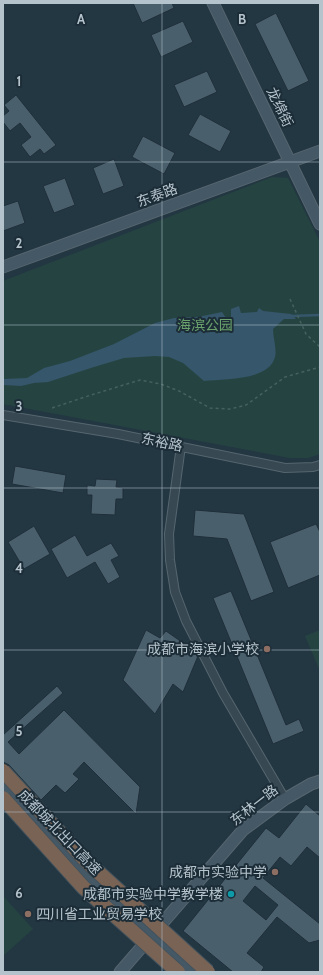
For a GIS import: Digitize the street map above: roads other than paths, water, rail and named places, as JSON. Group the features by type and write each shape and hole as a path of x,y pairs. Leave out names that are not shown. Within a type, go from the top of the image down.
{"highway":[{"name":"成都城北出口高速","path":"3,771 86,861 208,972"},
{"name":"成都城北出口高速","path":"3,798 83,887 178,972"}],"street":[{"name":"龙绵街","path":"213,3 320,224"},
{"name":"东泰路","path":"3,267 320,151"},
{"name":"东裕路","path":"3,415 118,434 285,468 313,467 320,465"},
{"path":"181,446 170,534 170,560 175,592 186,621 223,693 285,799"},
{"name":"东林一路","path":"120,972 243,830 285,799 311,784 320,781"},
{"path":"3,783 32,817 96,885 192,972"}],"water":[{"path":"239,306 241,313 257,312 259,308 263,311 291,314 296,319 284,319 273,329 276,351 275,357 271,365 264,371 255,375 233,379 204,381 183,363 169,357 155,356 124,358 48,382 21,386 3,385 3,379 27,378 44,368 70,361 114,344 155,323 174,318 198,317 222,312 226,318 231,320 231,309"}],"waterway":[{"path":"291,316 320,315"}],"place":[{"name":"成都市海滨小学校","path":"267,649"},
{"name":"成都市实验中学","path":"275,872"},
{"name":"成都市实验中学教学楼","path":"231,894"},
{"name":"四川省工业贸易学校","path":"28,914"}],"park label":[{"name":"海滨公园","path":"205,325"}]}
